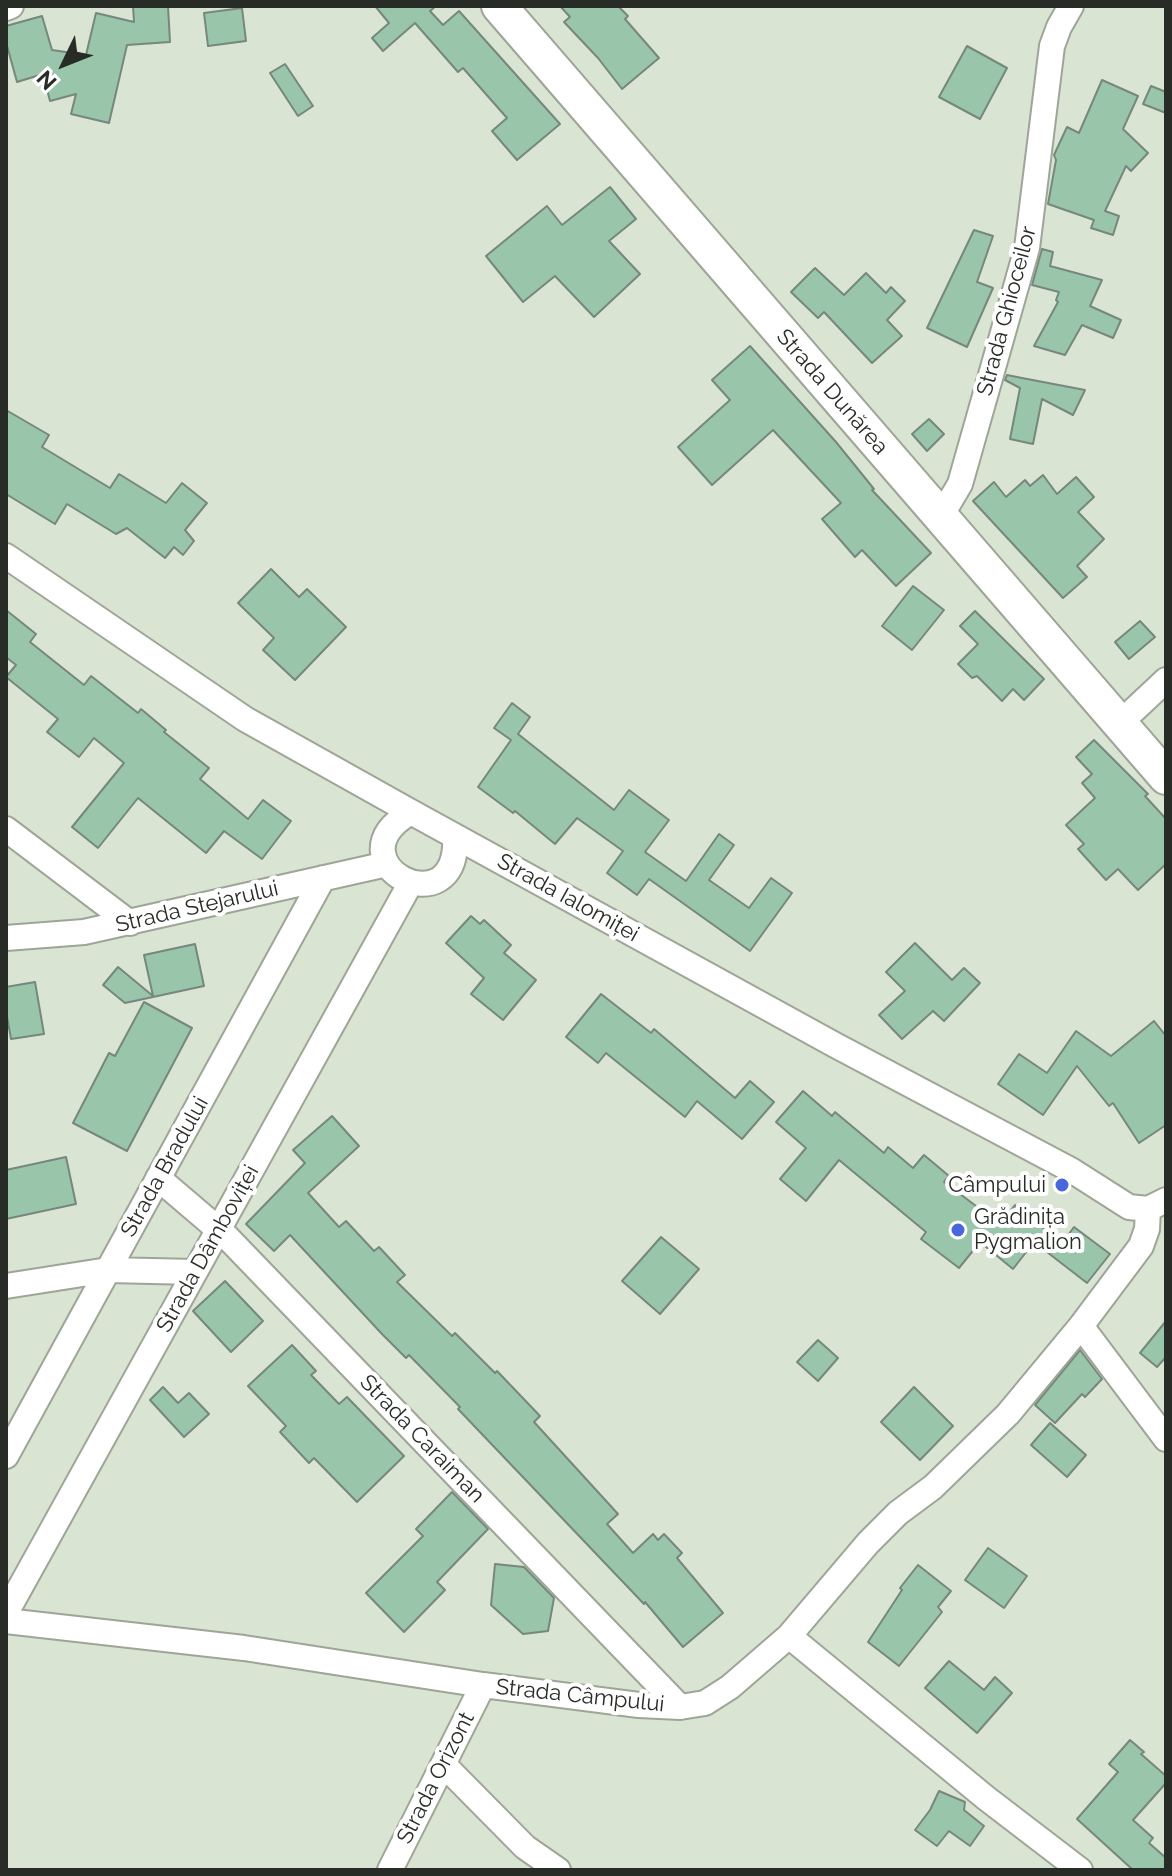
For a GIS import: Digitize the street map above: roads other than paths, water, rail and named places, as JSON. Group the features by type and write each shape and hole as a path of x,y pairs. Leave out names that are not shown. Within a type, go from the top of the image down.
{"street":[{"name":"Strada Dunărea","path":"499,6 1166,777"},
{"name":"Strada Ghioceilor","path":"940,518 960,484 1027,248 1052,46 1071,6"},
{"name":"Strada Ialomiței","path":"6,556 245,719 835,1045 1071,1170 1129,1207 1157,1205"},
{"path":"1119,724 1166,680"},
{"path":"411,812 393,823 383,843 387,864 396,877 410,884 430,884 447,873 456,856 455,836"},
{"path":"6,829 130,923"},
{"name":"Strada Stejarului","path":"6,938 84,932 387,864"},
{"name":"Strada Bradului","path":"6,1456 323,878"},
{"name":"Strada Dâmboviței","path":"6,1613 410,884"},
{"name":"Strada Caraiman","path":"158,1178 219,1229 680,1707"},
{"name":"Strada Câmpului","path":"6,1621 244,1648 483,1685 639,1705 680,1707 705,1703 730,1687 789,1636 868,1543 898,1513 933,1487 1008,1414 1081,1326 1141,1246 1157,1205"},
{"path":"6,1286 108,1270 195,1272"},
{"path":"1081,1326 1166,1439"},
{"path":"789,1636 986,1798 1080,1870"},
{"name":"Strada Orizont","path":"390,1870 483,1685"},
{"path":"444,1765 525,1847 558,1870"}],"place":[{"name":"Câmpului","path":"1062,1185"},
{"name":"Grădinița Pygmalion","path":"958,1230"}]}
